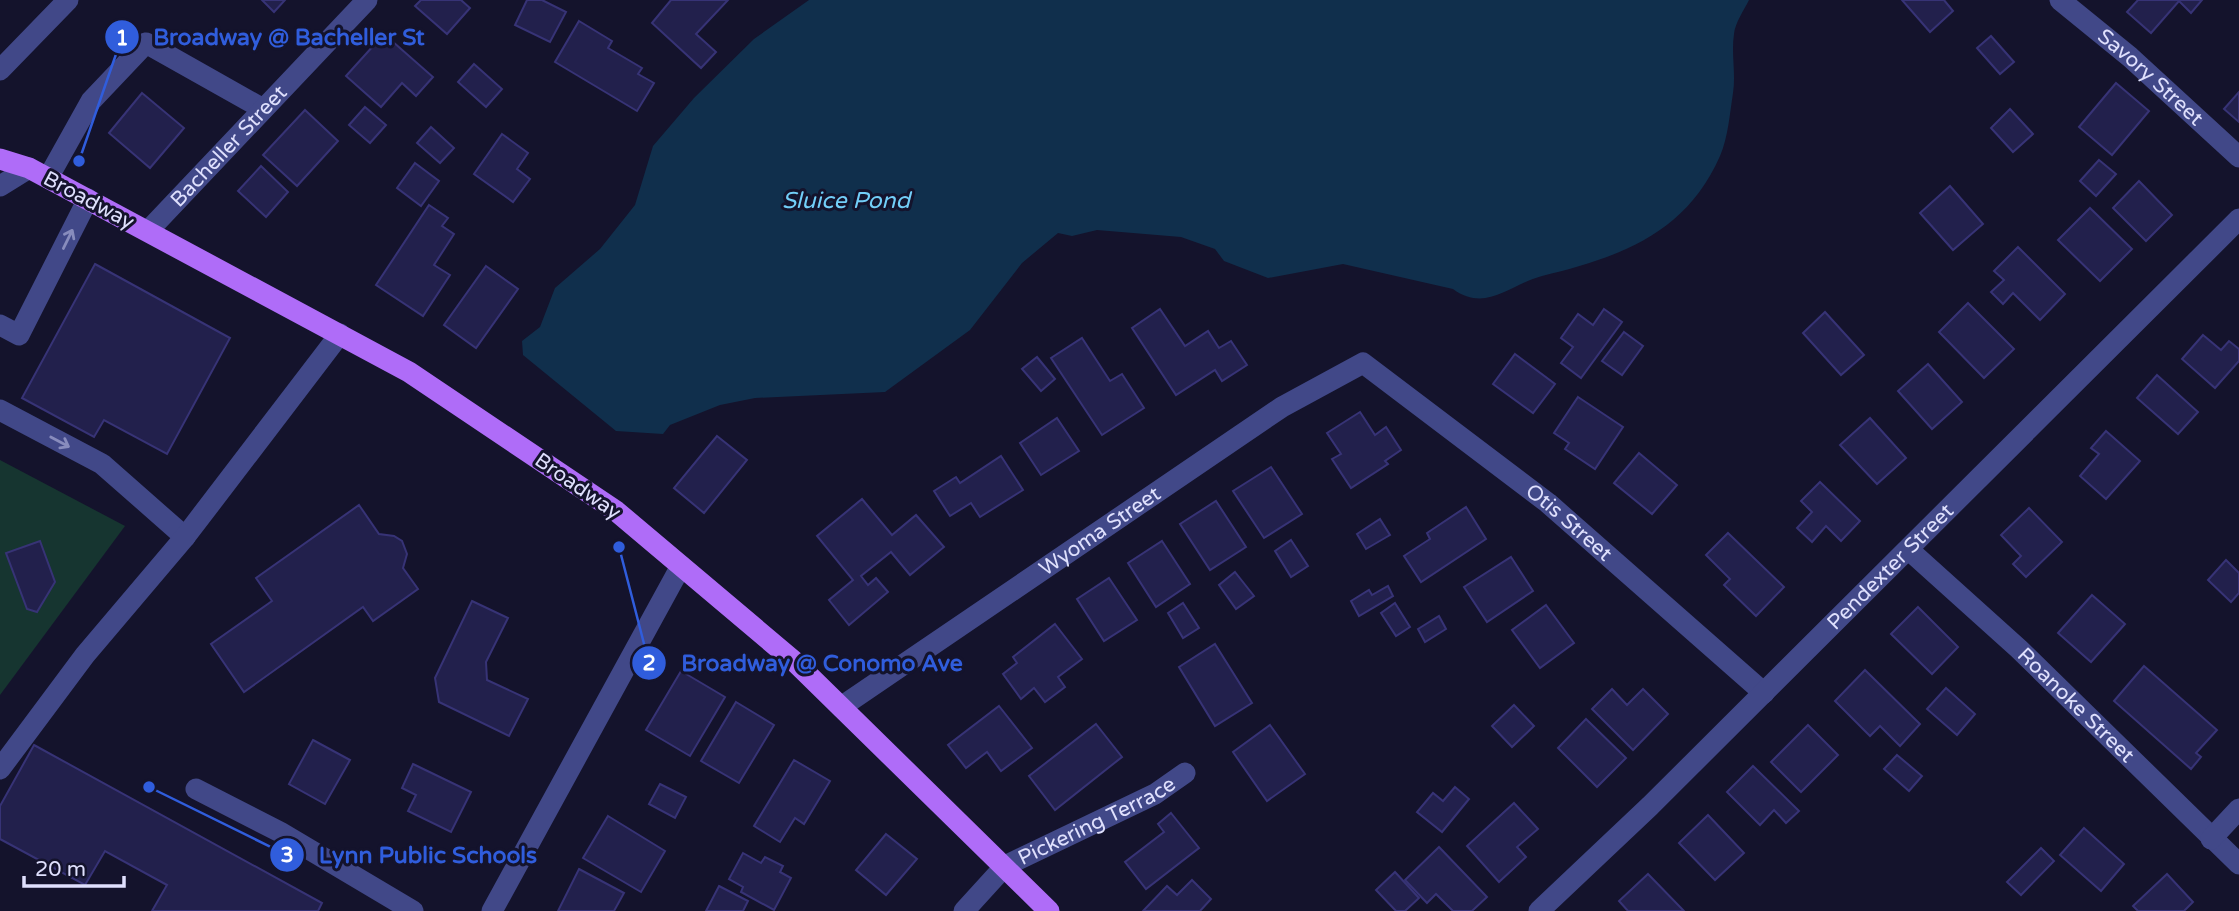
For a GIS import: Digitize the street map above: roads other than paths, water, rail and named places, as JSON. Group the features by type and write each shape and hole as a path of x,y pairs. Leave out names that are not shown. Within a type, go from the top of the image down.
{"main road":[{"name":"Broadway","path":"0,144 38,173"},
{"name":"Broadway","path":"0,159 38,173 88,199 409,372 616,511 795,662 1049,911"}],"street":[{"path":"0,70 68,0"},
{"name":"Bacheller Street","path":"148,231 367,0"},
{"name":"Savory Street","path":"2060,0 2130,57 2239,156"},
{"path":"0,186 38,173 91,101 146,43 263,109"},
{"path":"0,325 19,335 88,199"},
{"name":"Pendexter Street","path":"1539,911 1764,694 2239,219"},
{"path":"0,769 85,655 185,537 340,334"},
{"name":"Otis Street","path":"1363,362 1548,503 1764,694"},
{"name":"Wyoma Street","path":"841,707 1282,407 1363,362"},
{"path":"0,410 103,464 185,537"},
{"name":"Roanoke Street","path":"1909,550 2019,649 2239,864"},
{"path":"492,911 681,566"},
{"name":"Pickering Terrace","path":"1005,866 1155,794 1185,773"},
{"path":"197,789 280,832 413,911"},
{"path":"2211,839 2239,809"},
{"path":"964,911 1005,866"}],"water":[{"name":"Sluice Pond","path":"809,0 1749,0 1734,34 1734,86 1720,156 1705,183 1669,224 1623,251 1530,280 1498,295 1476,298 1465,296 1453,289 1343,264 1268,278 1224,261 1215,249 1181,237 1097,230 1072,236 1058,233 1022,263 970,330 885,392 755,398 720,405 670,425 663,434 616,431 523,355 522,341 540,327 555,288 600,249 635,205 653,146 694,98 754,39"}],"place":[{"name":"Broadway @ Bacheller St","path":"79,161"},
{"name":"Broadway @ Conomo Ave","path":"619,547"},
{"name":"Lynn Public Schools","path":"149,787"}]}
